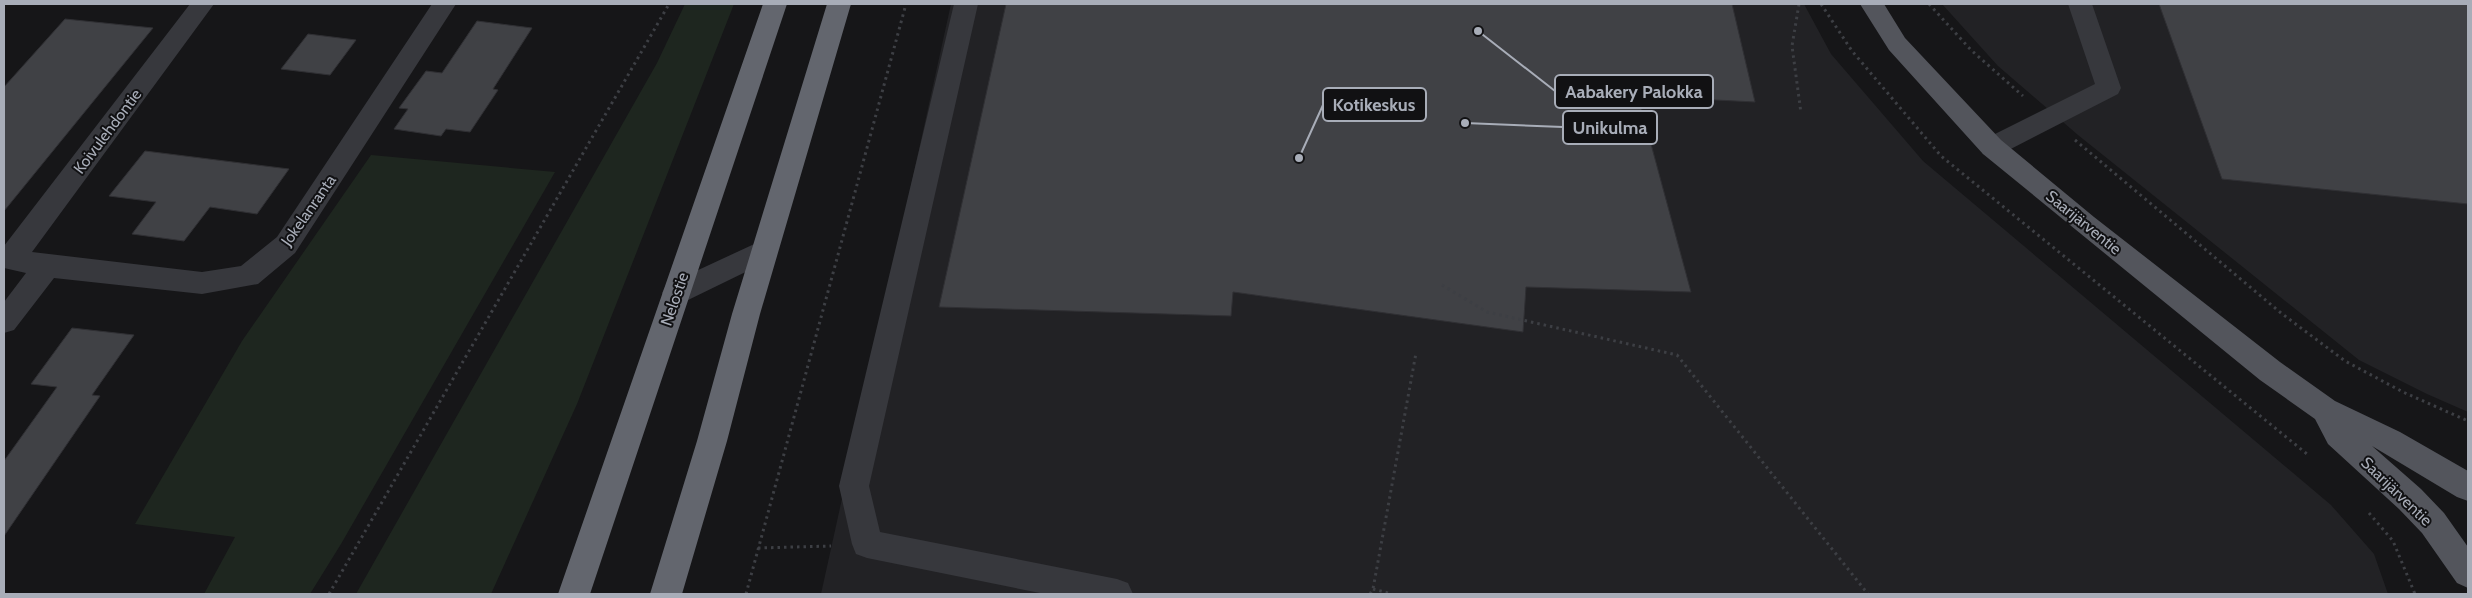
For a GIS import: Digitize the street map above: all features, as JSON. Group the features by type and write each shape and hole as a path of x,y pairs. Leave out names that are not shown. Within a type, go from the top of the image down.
{"highway":[{"name":"Nelostie","path":"574,594 775,4"},
{"path":"666,594 712,441 765,250 839,4"}],"main road":[{"name":"Saarijärventie","path":"1872,4 1897,44 1992,147 2262,364 2325,410 2390,441 2468,487"},
{"name":"Saarijärventie","path":"2325,410 2338,435 2422,511 2438,530 2468,573"}],"street":[{"name":"Koivulehdontie","path":"8,257 202,4"},
{"name":"Jokelanranta","path":"8,257 46,266 202,283 248,276 286,246 444,4"},
{"path":"966,4 854,486 867,544 1117,594"},
{"path":"1992,147 2109,88 2080,4"},
{"path":"676,293 765,250"},
{"path":"4,322 46,266"}],"path":[{"path":"329,594 669,4"},
{"path":"746,594 906,4"},
{"path":"1798,4 1792,46 1801,113"},
{"path":"1822,4 1852,51 1941,156 2310,456"},
{"path":"1928,4 1971,50 2048,118 2281,313 2345,361 2402,392 2468,421"},
{"path":"1442,285 1487,312 1677,355 1787,490 1868,594"},
{"path":"1370,594 1373,589 1416,352"},
{"path":"2367,511 2393,541 2415,594"},
{"path":"758,548 867,544"},
{"path":"1373,589 1392,594"}],"shaded area":[{"path":"685,4 734,4 577,404 491,594 356,594 657,63"},
{"path":"951,4 1804,4 1831,54 1923,161 2331,505 2374,554 2388,594 821,594"},
{"path":"1942,4 2468,4 2468,412 2359,360 2078,135 1998,66"},
{"path":"371,155 555,172 341,544 310,594 204,594 235,537 135,524 242,341"}],"building":[{"path":"1006,4 1732,4 1755,102 1638,96 1691,292 1526,287 1523,332 1233,292 1231,316 939,307"},
{"path":"2159,4 2468,4 2468,204 2222,179"},
{"path":"65,19 153,28 4,211 4,87"},
{"path":"477,21 532,28 493,89 498,90 470,132 446,129 441,136 394,129 408,109 399,108 426,71 442,73"},
{"path":"308,34 356,40 330,75 281,69"},
{"path":"145,151 289,169 257,214 210,207 184,241 132,234 156,202 109,196"},
{"path":"72,328 134,335 92,395 100,396 4,536 4,461 57,387 31,384"}],"place":[{"name":"Aabakery Palokka","path":"1478,31"},
{"name":"Unikulma","path":"1465,123"},
{"name":"Kotikeskus","path":"1299,158"}]}
